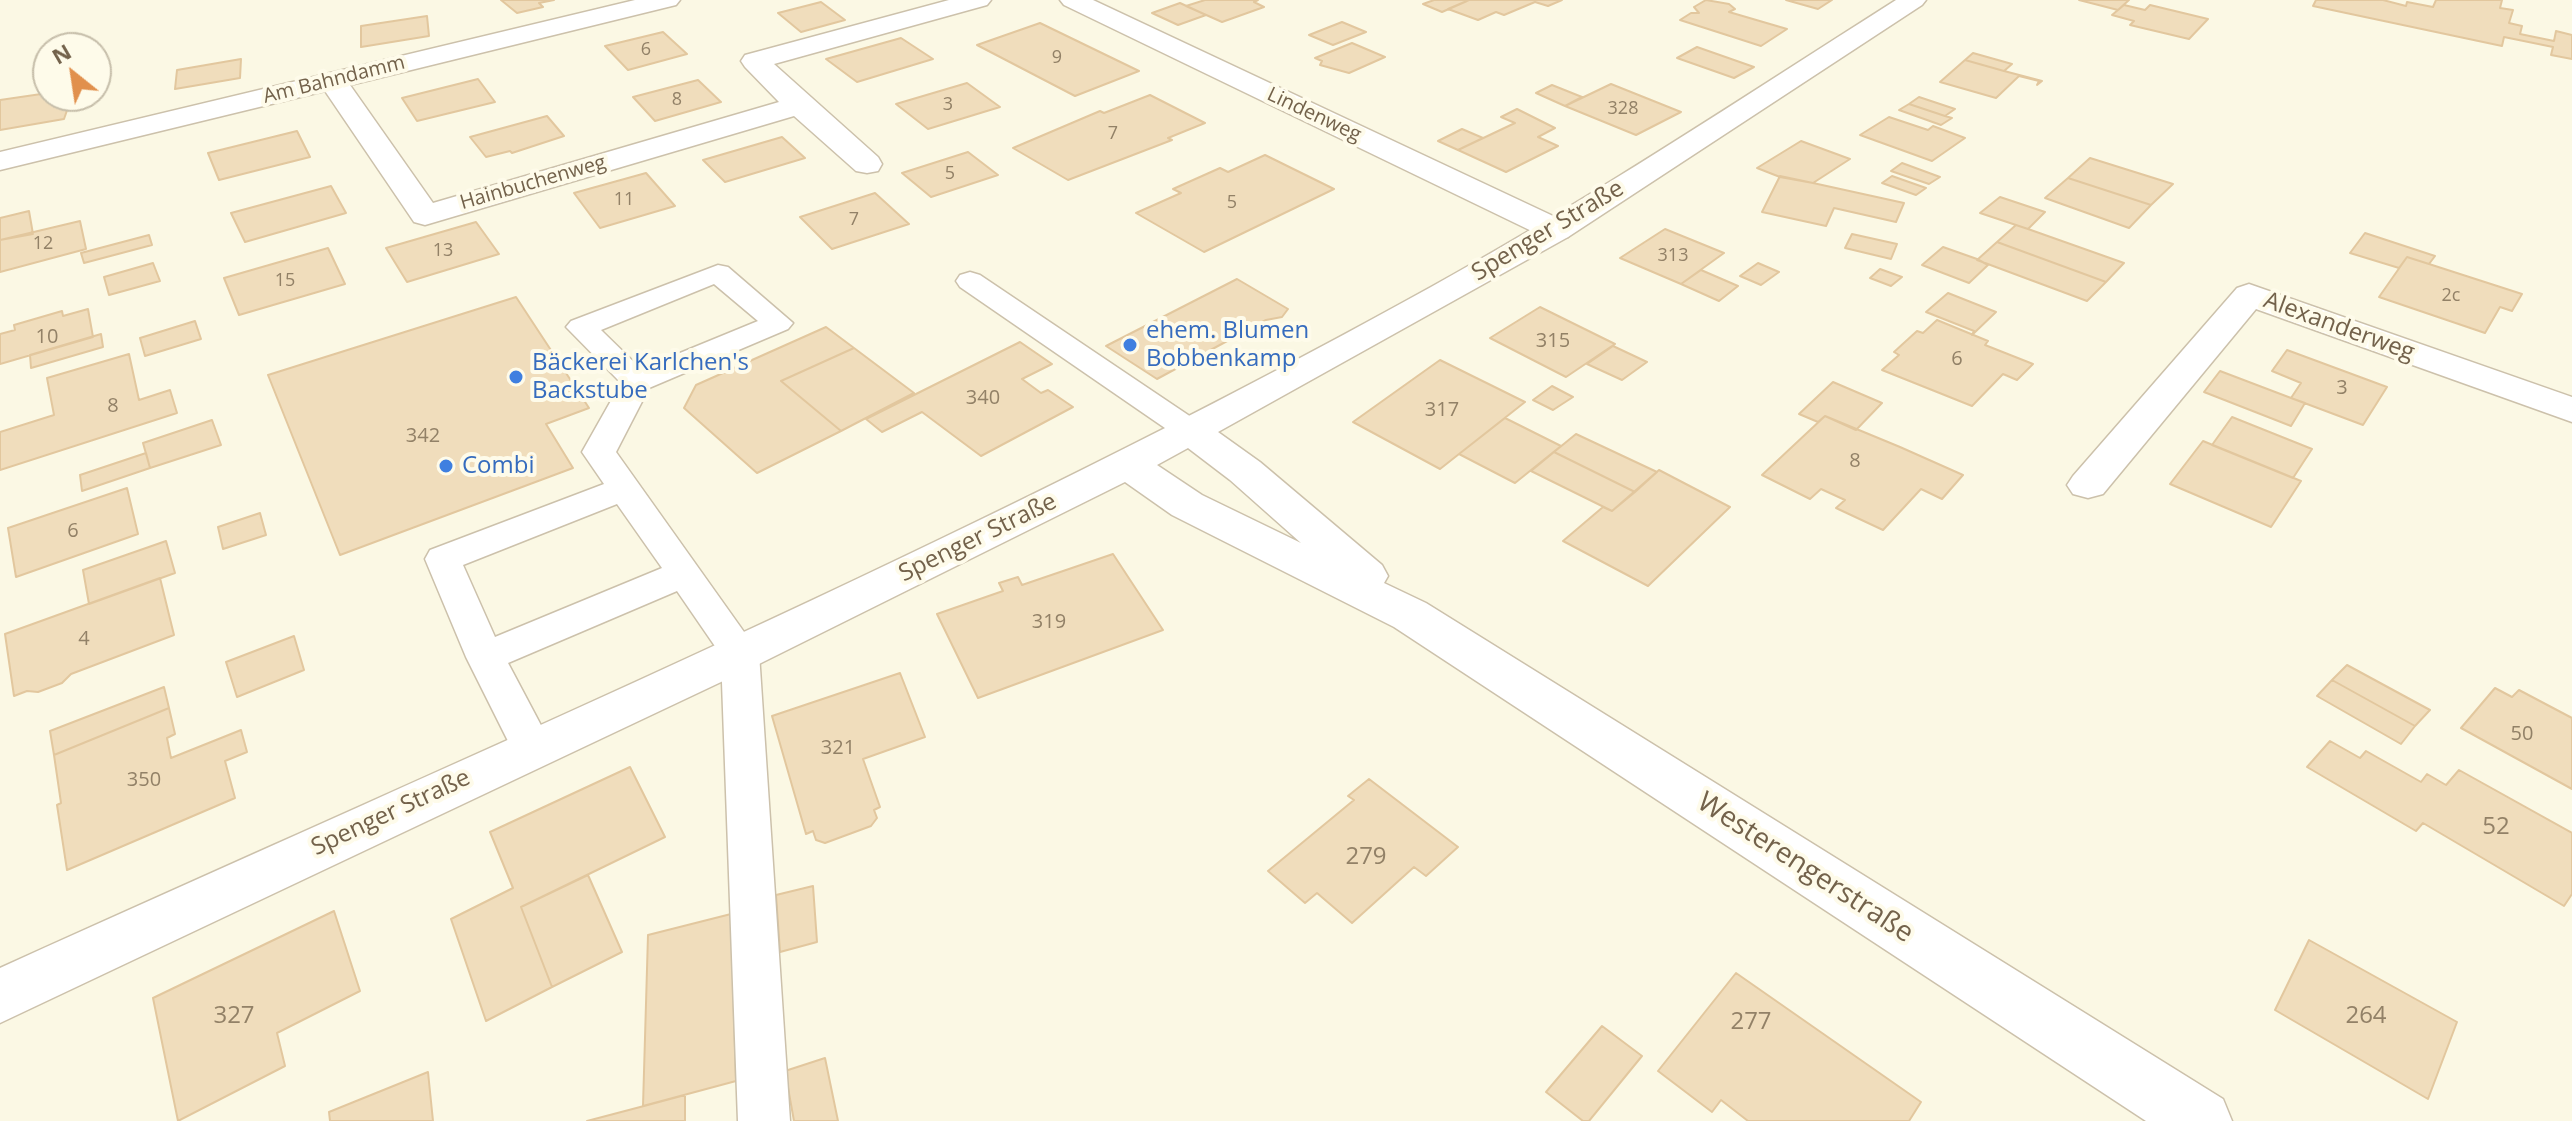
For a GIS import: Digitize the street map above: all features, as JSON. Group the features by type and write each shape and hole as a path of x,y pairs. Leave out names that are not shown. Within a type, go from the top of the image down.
{"street":[{"name":"Am Bahndamm","path":"0,161 332,80 596,8 667,0"},
{"path":"867,164 799,105 755,61 978,0"},
{"name":"Lindenweg","path":"1073,0 1556,230"},
{"name":"Spenger Straße","path":"0,996 740,653 1128,464 1439,297 1556,230 1913,0"},
{"path":"1105,16 1139,4"},
{"name":"Hainbuchenweg","path":"332,80 425,215 799,105"},
{"name":"Alexanderweg","path":"2088,485 2249,295 2572,410"},
{"name":"Westerengerstraße","path":"1189,430 1245,471 1410,615"},
{"name":"Westerengerstraße","path":"1128,464 1187,505 1410,615 2201,1121"}],"lane":[{"path":"637,382 581,327 718,273 778,323 637,382 599,452 740,653 764,1121"},
{"path":"970,281 1189,430"},
{"path":"532,748 485,657 443,559 625,488"},
{"path":"485,657 685,573"}],"building":[{"path":"501,0 554,0 539,3 543,7 517,13"},
{"path":"1205,0 1258,0 1254,2 1264,7 1222,22 1186,6"},
{"path":"1434,0 1467,1 1442,12 1423,4"},
{"path":"1469,0 1562,0 1548,6 1535,2 1504,15 1496,12 1478,20 1448,9"},
{"path":"1706,0 1729,4 1735,9 1729,12 1787,29 1761,46 1680,20 1691,13 1699,13 1694,7"},
{"path":"1786,0 1832,0 1818,9"},
{"path":"2079,0 2129,0 2118,10"},
{"path":"2316,0 2383,0 2406,6 2407,2 2433,7 2436,0 2502,0 2500,8 2513,10 2509,23 2522,26 2520,34 2554,41 2556,31 2572,35 2572,59 2551,55 2553,47 2504,37 2502,46 2313,6"},
{"path":"821,2 845,20 801,32 778,13"},
{"path":"1180,3 1206,15 1178,25 1152,13"},
{"path":"2124,5 2145,10 2150,5 2208,19 2189,39 2130,25 2134,21 2112,15"},
{"path":"427,16 429,36 361,47 361,26"},
{"path":"1342,22 1366,32 1333,45 1309,35"},
{"path":"1040,23 1139,71 1075,96 977,45"},
{"path":"663,32 687,54 628,70 605,46"},
{"path":"901,38 933,59 857,82 826,59"},
{"path":"1352,43 1385,57 1349,73 1320,65 1322,61 1315,58"},
{"path":"1697,47 1754,67 1734,78 1677,58"},
{"path":"1973,53 2012,64 2004,71 1965,60"},
{"path":"241,59 240,78 175,89 177,70"},
{"path":"1965,60 2042,81 2037,85 2039,81 2019,76 1996,98 1940,82"},
{"path":"478,79 495,102 417,121 402,98"},
{"path":"698,80 721,102 655,121 633,97"},
{"path":"967,83 1000,107 928,129 896,104"},
{"path":"1611,84 1681,112 1636,135 1565,106"},
{"path":"1552,85 1582,97 1565,106 1536,93"},
{"path":"32,95 32,112 66,112 64,119 0,130 0,100"},
{"path":"1150,95 1205,123 1168,138 1172,140 1068,180 1013,148 1100,111 1104,113"},
{"path":"1919,97 1955,109 1945,116 1909,104"},
{"path":"1909,104 1952,118 1941,125 1899,110"},
{"path":"1517,109 1555,128 1538,137 1558,146 1506,172 1458,150 1515,123 1501,117"},
{"path":"547,116 564,136 512,153 486,157 470,137"},
{"path":"1889,117 1928,130 1933,126 1965,138 1932,161 1860,135"},
{"path":"1462,129 1483,138 1458,150 1438,141"},
{"path":"297,131 310,157 219,180 208,153"},
{"path":"782,137 805,158 725,182 703,160"},
{"path":"1801,141 1850,159 1813,183 1780,177 1757,168"},
{"path":"968,152 998,175 931,197 902,173"},
{"path":"1265,155 1334,189 1204,252 1136,213 1181,193 1173,189 1220,168 1228,172"},
{"path":"2090,158 2173,184 2151,205 2068,178"},
{"path":"1902,163 1940,177 1929,184 1891,171"},
{"path":"646,173 675,206 600,228 574,193"},
{"path":"1780,176 1904,203 1896,222 1834,208 1826,226 1762,212"},
{"path":"1892,176 1926,188 1916,195 1882,183"},
{"path":"2068,178 2151,205 2129,228 2045,198"},
{"path":"331,186 346,213 245,242 231,213"},
{"path":"875,193 909,224 832,249 800,217"},
{"path":"2000,197 2045,212 2028,229 1980,213"},
{"path":"29,211 33,234 0,240 0,218"},
{"path":"80,221 86,249 0,272 0,240"},
{"path":"476,222 499,254 407,282 386,248"},
{"path":"2016,225 2124,263 2106,282 1997,242"},
{"path":"1665,229 1724,253 1681,284 1620,258"},
{"path":"2365,233 2435,256 2429,264 2407,257 2399,268 2350,253"},
{"path":"1852,234 1897,244 1891,259 1845,248"},
{"path":"149,235 152,245 84,263 81,253"},
{"path":"1997,242 2106,282 2087,301 1977,260"},
{"path":"1943,247 1988,265 1969,283 1922,265"},
{"path":"328,248 345,284 239,315 224,278"},
{"path":"2407,257 2522,294 2512,311 2500,307 2485,333 2379,297"},
{"path":"153,263 160,281 109,295 104,277"},
{"path":"1758,263 1779,272 1761,285 1740,276"},
{"path":"1880,269 1902,277 1891,286 1870,278"},
{"path":"1701,270 1738,286 1719,301 1681,284"},
{"path":"1237,279 1288,309 1282,317 1266,320 1157,379 1106,346"},
{"path":"1948,293 1996,312 1972,335 1974,331 1926,312"},
{"path":"516,297 589,408 546,424 573,468 340,555 268,375"},
{"path":"1540,307 1615,344 1566,377 1490,338"},
{"path":"88,309 93,337 0,364 0,334 15,330 14,325 62,311 63,316"},
{"path":"1937,320 1988,341 1985,345 2033,364 2017,380 2003,374 1972,406 1882,370 1899,355 1894,352 1917,331 1923,333"},
{"path":"195,321 201,339 145,356 140,338"},
{"path":"826,327 854,348 781,381 841,431 757,473 684,408 696,385"},
{"path":"101,334 103,347 31,368 30,355"},
{"path":"1020,342 1052,364 1022,379 1041,393 1048,390 1073,407 981,456 922,412 882,432 866,419"},
{"path":"1613,346 1647,362 1622,380 1587,364"},
{"path":"854,348 914,393 841,431 781,381"},
{"path":"2287,350 2387,387 2363,425 2291,398 2301,383 2272,371"},
{"path":"129,354 139,400 170,390 177,413 0,470 0,432 54,415 47,378"},
{"path":"1440,360 1525,402 1440,469 1353,422"},
{"path":"2220,371 2305,403 2291,426 2204,392"},
{"path":"1833,382 1882,403 1856,430 1825,416 1818,422 1799,414"},
{"path":"1552,386 1573,397 1553,410 1533,400"},
{"path":"1825,416 1963,475 1942,499 1921,489 1883,530 1836,508 1845,500 1821,489 1810,499 1762,475"},
{"path":"2232,417 2312,449 2293,478 2212,445"},
{"path":"1505,418 1561,446 1515,483 1459,454"},
{"path":"212,420 221,445 150,468 143,443"},
{"path":"1576,434 1657,472 1635,492 1554,452"},
{"path":"2203,441 2301,481 2271,527 2170,484"},
{"path":"1554,452 1635,492 1612,511 1531,471"},
{"path":"146,453 150,468 82,491 80,475"},
{"path":"1659,470 1730,507 1648,586 1563,541 1603,507 1612,511"},
{"path":"127,488 138,534 16,577 8,528"},
{"path":"260,513 266,535 223,549 218,527"},
{"path":"166,541 175,573 89,604 83,570"},
{"path":"1113,554 1163,630 978,698 937,614 1003,591 999,583 1018,577 1022,585"},
{"path":"160,578 174,635 71,674 62,683 38,692 27,691 14,696 5,634"},
{"path":"294,636 304,670 237,697 226,662"},
{"path":"2347,665 2430,710 2415,726 2332,680"},
{"path":"900,673 925,737 863,759 880,807 874,810 877,818 871,826 825,843 816,840 813,831 806,834 772,716"},
{"path":"2332,680 2415,726 2401,744 2317,696"},
{"path":"164,687 169,708 54,755 50,731"},
{"path":"2495,688 2512,697 2519,690 2572,718 2572,789 2461,728"},
{"path":"169,708 175,734 167,738 171,758 241,730 247,752 225,761 235,798 67,870 57,805 61,803 54,755"},
{"path":"2330,741 2360,758 2366,751 2421,782 2427,774 2446,785 2459,770 2572,833 2572,894 2564,906 2423,823 2416,831 2307,767"},
{"path":"630,767 665,837 521,907 552,987 486,1021 451,919 513,888 490,832"},
{"path":"1369,779 1458,847 1426,876 1414,867 1352,923 1317,893 1305,903 1268,871 1354,800 1348,796"},
{"path":"588,875 622,952 552,987 521,907"},
{"path":"813,886 817,942 780,952 776,895"},
{"path":"334,911 360,991 277,1033 285,1066 178,1121 153,998"},
{"path":"731,914 736,1081 643,1106 648,935"},
{"path":"2309,940 2457,1022 2428,1099 2275,1010"},
{"path":"1736,973 1921,1102 1909,1121 1748,1121 1721,1100 1712,1112 1658,1071"},
{"path":"1602,1026 1642,1056 1589,1121 1583,1121 1546,1092"},
{"path":"825,1058 838,1121 794,1121 785,1071"},
{"path":"428,1072 433,1121 330,1121 329,1112"},
{"path":"685,1095 685,1121 587,1121 644,1106"}],"place":[{"name":"ehem. Blumen Bobbenkamp","path":"1130,345"},
{"name":"Bäckerei Karlchen's Backstube","path":"516,377"},
{"name":"Combi","path":"446,466"}]}
